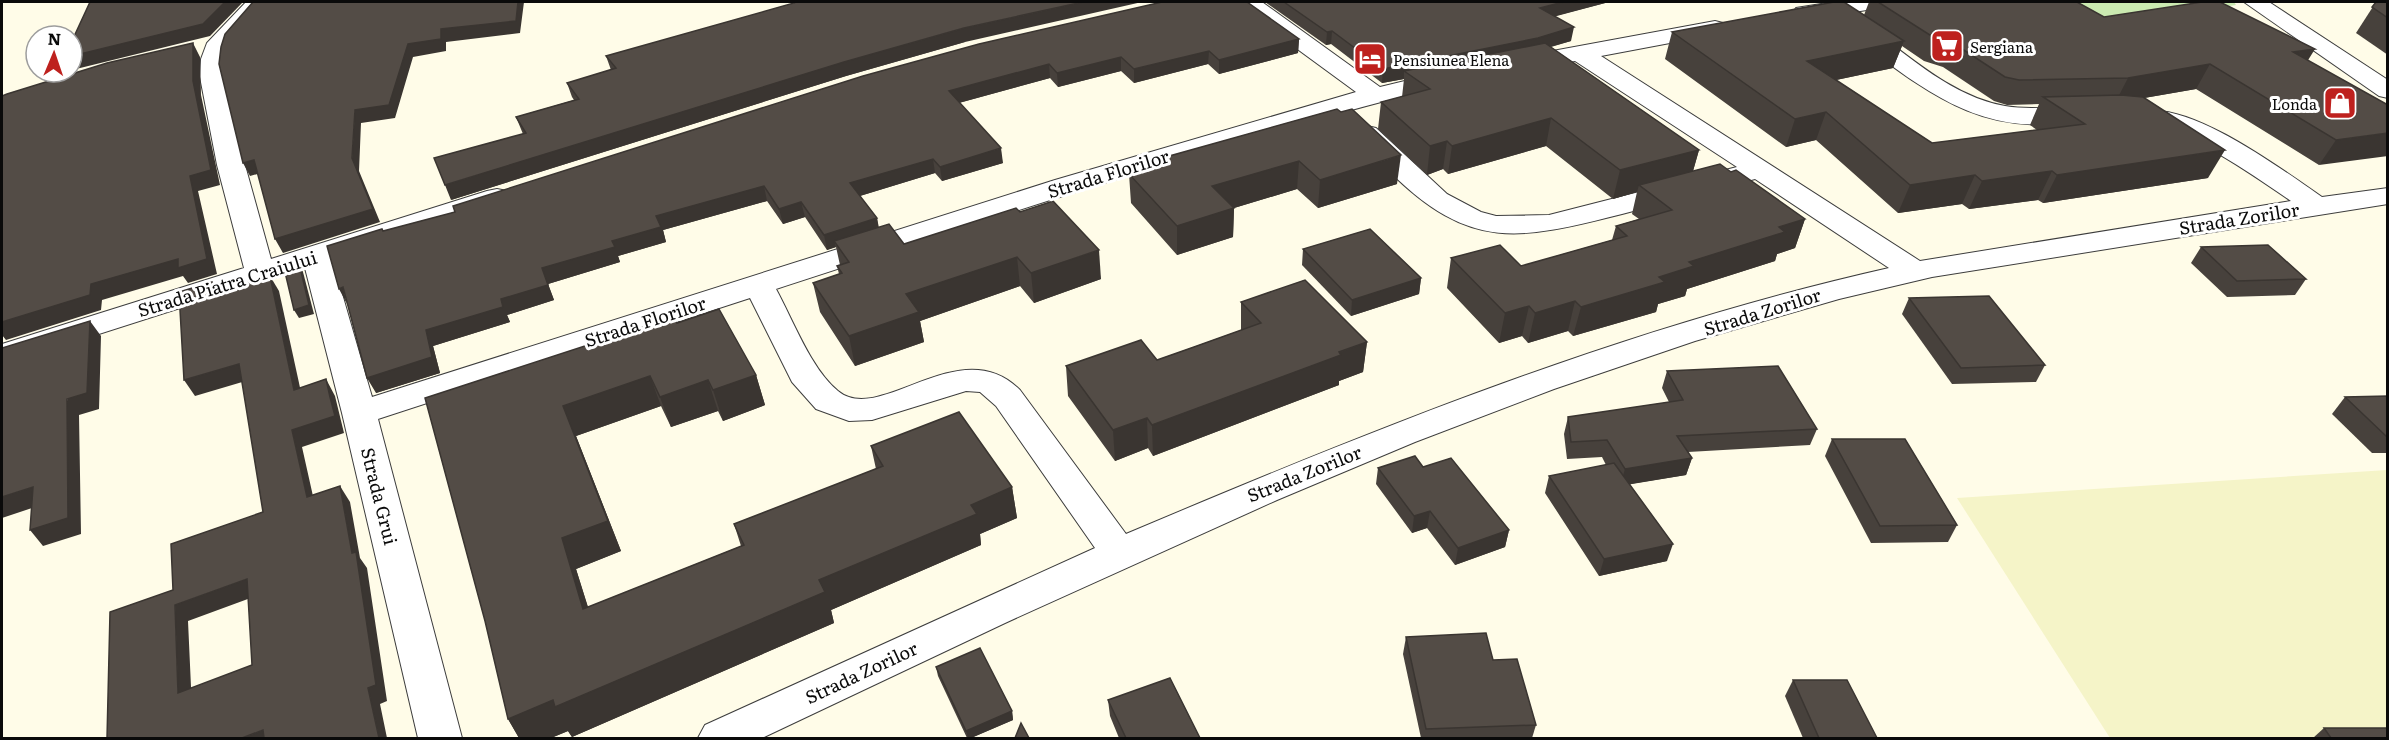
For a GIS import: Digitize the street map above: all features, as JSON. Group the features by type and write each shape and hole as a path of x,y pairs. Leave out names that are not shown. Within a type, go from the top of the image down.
{"street":[{"path":"258,2 219,43 213,59 213,84 231,165 260,272"},
{"path":"1248,2 1374,94"},
{"path":"1782,17 1873,2"},
{"path":"2255,2 2388,91"},
{"path":"1827,9 1947,93 1983,110 2027,116 2107,112"},
{"name":"Strada Florilor","path":"359,413 1065,186 1374,94 1578,52 1736,25"},
{"path":"189,50 219,43"},
{"path":"1578,52 1913,270"},
{"path":"1335,105 1435,198 1466,217 1488,223 1515,226 1549,224 1758,170"},
{"path":"2132,113 2162,119 2211,138 2317,206"},
{"name":"Strada Piatra Craiului","path":"2,355 519,190"},
{"name":"Strada Zorilor","path":"720,738 1118,552 1330,461 1482,402 1749,314 1913,270 2388,196"},
{"name":"Strada Grui","path":"316,255 359,413 440,738"},
{"path":"758,284 809,382 817,394 831,403 849,408 896,404 969,381 986,381 998,388 1008,398 1118,552"}],"green space":[{"path":"2033,2 2234,2 2236,5 2078,28"},
{"path":"2387,470 2387,738 2110,738 1957,498"}],"building":[{"path":"90,2 225,2 203,24 84,53 84,24 80,24"},
{"path":"253,2 518,2 516,21 441,29 441,39 408,44 389,105 355,110 352,158 373,209 275,239 254,160 243,163 219,64 225,34"},
{"path":"793,2 1083,2 964,28 844,62 445,185 434,158 526,133 516,117 579,99 567,83 616,68 606,56"},
{"path":"1162,2 1247,2 1299,39 1219,60 1209,51 1134,69 1121,57 1057,73 1049,64 949,91 1001,148 940,167 933,159 850,183 877,218 824,235 801,202 779,209 764,186 656,216 661,227 612,241 615,247 542,268 548,285 501,299 503,307 426,330 432,357 367,378 343,287 339,289 327,246 382,229 383,231 455,212 453,206 863,76 979,44"},
{"path":"1284,2 1563,2 1540,8 1574,27 1538,38 1383,69 1332,31 1327,32"},
{"path":"1844,2 1904,41 1807,61 1932,143 2085,124 2043,97 2121,95 2143,97 2225,150 2057,175 2052,171 1982,181 1975,175 1910,185 1826,112 1795,119 1672,32"},
{"path":"1878,2 2077,2 2104,17 2202,2 2220,2 2315,49 2293,52 2388,105 2388,133 2336,140 2210,64 2128,78 2019,80 2005,77 1953,43 1933,37"},
{"path":"2376,2 2388,2 2388,18 2372,7"},
{"path":"193,43 193,81 211,170 190,176 207,259 178,268 178,259 91,284 90,295 2,322 2,96 40,84 84,84 84,70"},
{"path":"1545,43 1699,150 1620,170 1551,118 1452,146 1447,141 1430,146 1381,102 1430,89 1404,71"},
{"path":"1337,109 1341,112 1352,109 1401,155 1320,180 1299,161 1212,186 1234,208 1177,226 1129,174 1153,167 1148,162"},
{"path":"1720,164 1731,172 1736,170 1805,219 1779,227 1785,232 1689,262 1694,266 1659,277 1665,282 1581,307 1575,301 1535,313 1529,306 1505,313 1451,258 1500,245 1521,266 1627,236 1616,226 1672,210 1639,185"},
{"path":"1053,201 1099,250 1031,273 1017,257 906,294 919,312 849,336 813,283 842,273 837,266 849,262 834,241 889,224 904,244 1016,208 1020,212"},
{"path":"1370,229 1421,278 1352,300 1303,249"},
{"path":"2268,245 2306,279 2237,281 2201,247"},
{"path":"299,263 309,305 294,310 284,268"},
{"path":"270,276 294,390 326,379 335,416 292,430 307,497 340,486 352,553 356,552 376,685 368,688 379,738 264,738 263,730 242,738 107,738 110,612 173,590 171,544 263,512 239,364 184,380 179,292 212,282 214,292","holes":["247,579 252,665 178,693 175,605"]},
{"path":"1305,280 1367,342 1339,352 1341,355 1152,425 1147,418 1113,430 1066,366 1141,340 1157,360 1261,323 1241,302"},
{"path":"1989,296 2045,365 1961,368 1909,298"},
{"path":"719,309 756,375 713,390 708,380 660,397 650,376 563,406 608,521 562,538 583,609 744,545 734,524 883,466 871,446 959,412 1012,487 971,505 977,514 819,580 825,592 555,707 553,700 508,719 485,621 425,398 674,317 677,323"},
{"path":"90,321 87,393 67,399 68,518 30,530 33,487 2,497 2,348"},
{"path":"1778,366 1817,429 1677,436 1692,458 1625,469 1607,440 1571,442 1568,417 1683,400 1667,371"},
{"path":"2388,396 2388,436 2345,397"},
{"path":"1832,439 1905,439 1957,525 1880,526"},
{"path":"1415,456 1423,467 1451,458 1509,530 1458,548 1430,511 1414,516 1378,468"},
{"path":"1614,463 1673,544 1604,559 1549,476"},
{"path":"1486,633 1493,660 1517,659 1536,725 1426,729 1406,637"},
{"path":"980,648 1012,711 966,731 936,667"},
{"path":"1170,678 1200,738 1126,738 1108,700"},
{"path":"1793,680 1847,680 1877,738 1819,738"},
{"path":"1021,723 1029,738 1015,738"},
{"path":"2324,728 2388,728 2388,738 2331,738"}],"place":[{"name":"Sergiana","path":"1947,46"},
{"name":"Pensiunea Elena","path":"1370,59"},
{"name":"Londa","path":"2340,103"}]}
